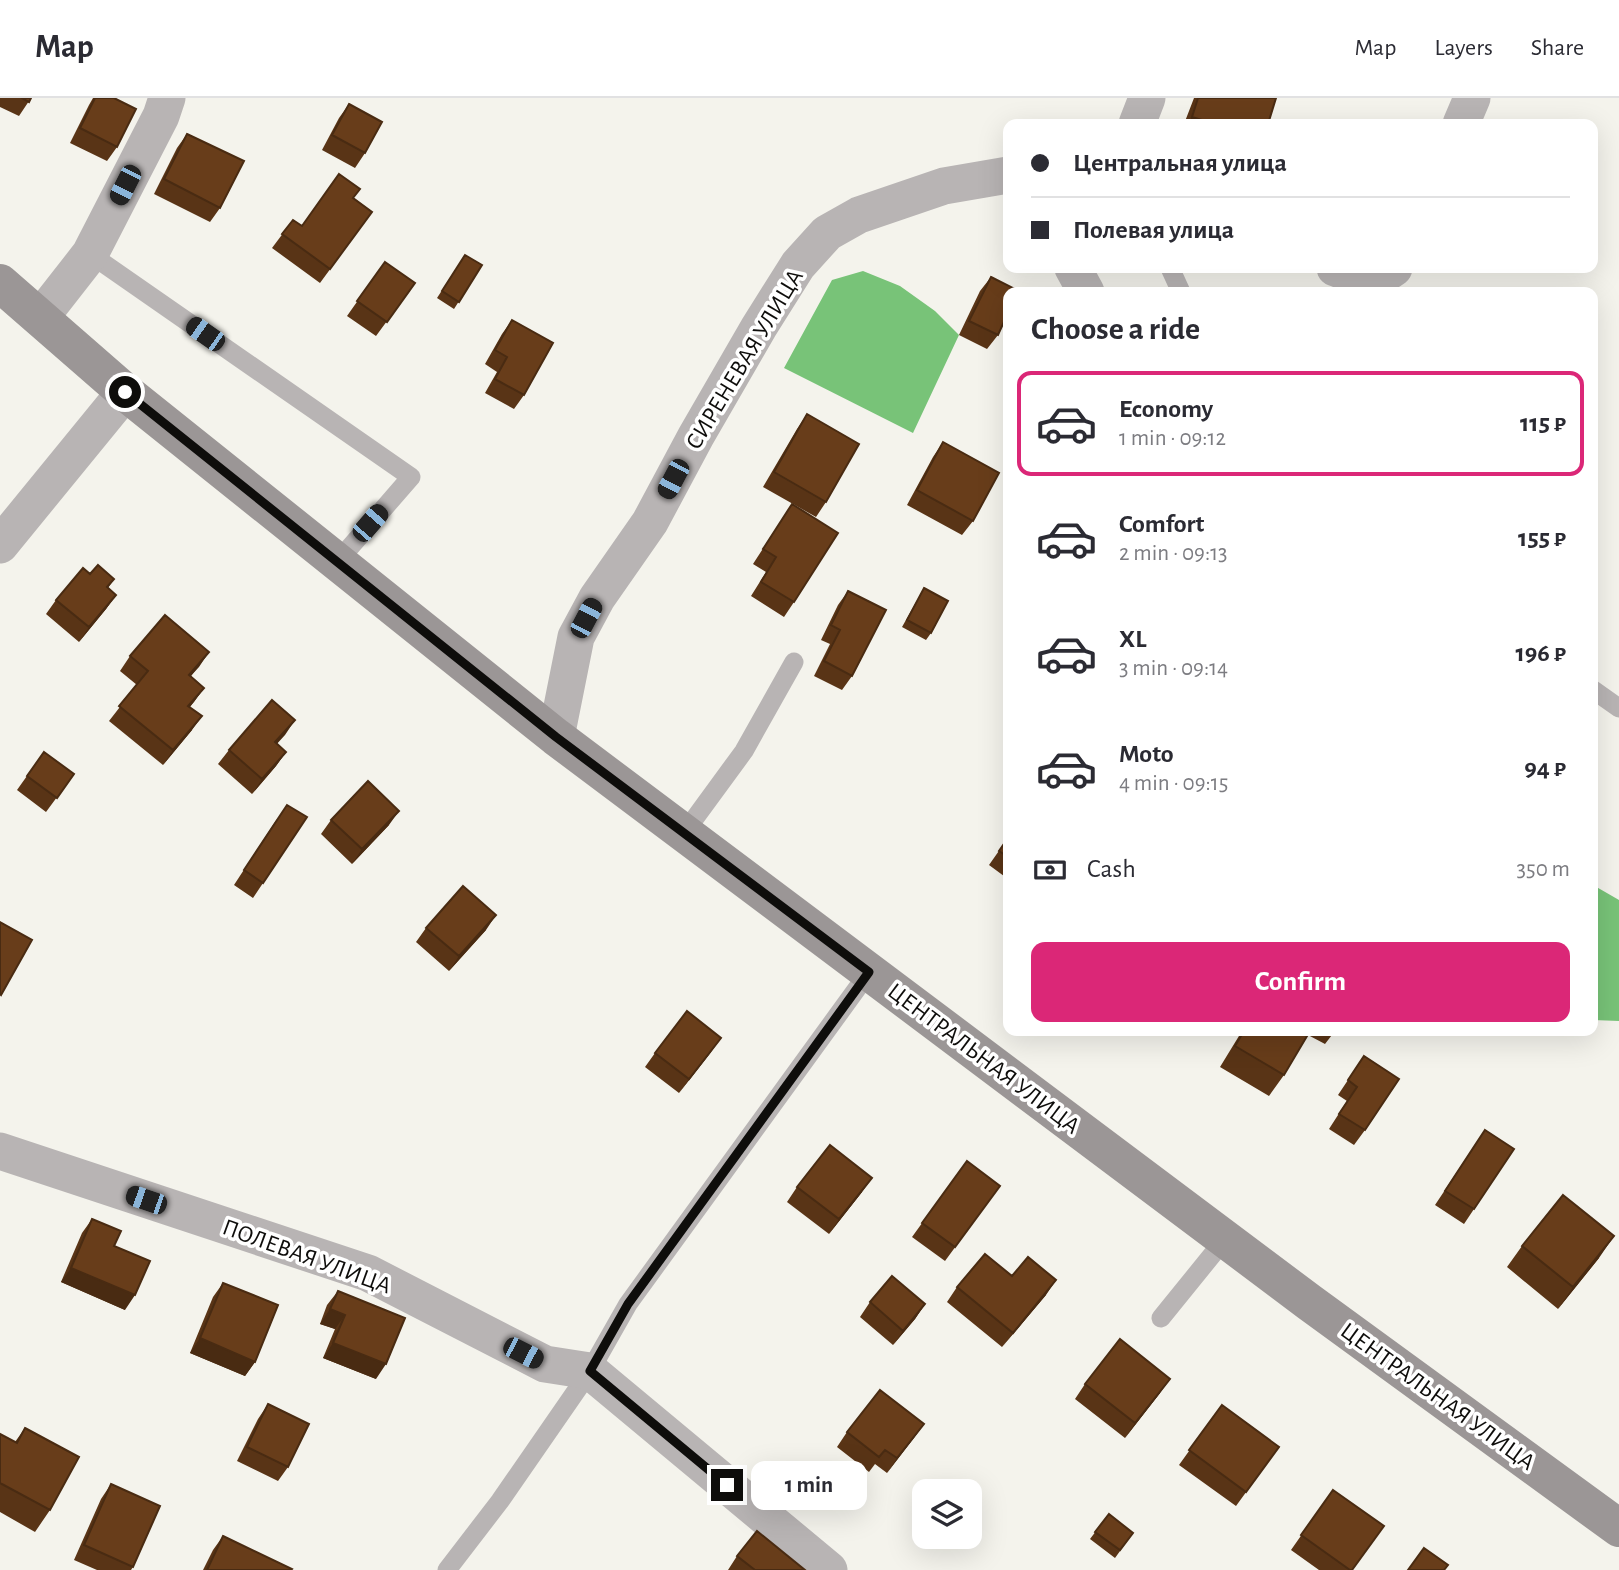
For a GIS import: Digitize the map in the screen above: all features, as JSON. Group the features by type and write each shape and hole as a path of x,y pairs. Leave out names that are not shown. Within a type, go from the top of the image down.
{"main road":[{"name":"ЦЕНТРАЛЬНАЯ УЛИЦА","path":"0,283 125,392 556,737 1225,1239 1619,1528"}],"street":[{"path":"40,318 90,254 167,98"},
{"path":"1138,119 1147,98"},
{"path":"1463,119 1472,98"},
{"name":"СИРЕНЕВАЯ УЛИЦА","path":"556,737 576,637 597,598 650,522 758,327 798,265 827,233 859,215 944,186 998,183"},
{"path":"1347,273 1364,280 1388,273"},
{"path":"0,545 125,392"},
{"name":"ПОЛЕВАЯ УЛИЦА","path":"0,1151 368,1273 545,1364 590,1371"},
{"path":"590,1371 829,1570"}],"lane":[{"path":"90,254 411,477 338,561"},
{"path":"684,833 744,751 794,662"},
{"path":"1598,693 1619,708"},
{"path":"447,1570 500,1501 590,1371 628,1304 869,972"},
{"path":"1161,1318 1225,1239"}],"green space":[{"path":"863,271 900,286 935,311 959,335 913,433 784,368 832,280"},
{"path":"1598,888 1619,900 1619,1021 1598,1020"}],"building":[{"path":"95,98 114,98 136,109 117,147 80,128"},
{"path":"1198,98 1276,98 1270,119 1192,117"},
{"path":"349,104 382,122 365,153 332,135"},
{"path":"187,134 244,161 220,208 164,179"},
{"path":"339,174 360,189 353,198 372,212 330,269 282,234 293,220 302,226"},
{"path":"465,255 482,265 459,302 442,291"},
{"path":"385,262 415,283 387,322 357,301"},
{"path":"991,277 1011,287 1003,287 1003,324 998,335 969,321"},
{"path":"512,320 553,343 524,395 495,379 507,357 495,350"},
{"path":"807,414 859,444 826,502 774,472"},
{"path":"943,442 999,473 973,521 917,490"},
{"path":"792,504 838,533 794,602 761,582 776,557 763,549"},
{"path":"98,565 114,579 107,587 116,595 89,627 56,600 83,568 90,574"},
{"path":"924,588 948,601 931,633 907,620"},
{"path":"848,591 886,610 852,676 824,661 840,630 831,625"},
{"path":"165,615 209,652 189,675 204,688 188,706 202,716 173,750 119,706 148,671 130,656"},
{"path":"272,700 295,720 275,742 286,752 262,779 229,750"},
{"path":"44,752 74,774 57,798 27,776"},
{"path":"368,781 399,811 362,849 331,820"},
{"path":"287,805 307,817 263,883 244,870"},
{"path":"463,886 496,915 459,956 426,928"},
{"path":"0,922 32,940 1,995 0,994"},
{"path":"687,1011 721,1038 689,1079 655,1053"},
{"path":"1241,1036 1307,1036 1284,1075 1235,1046"},
{"path":"1364,1056 1399,1079 1365,1130 1339,1114 1357,1087 1348,1080"},
{"path":"1485,1130 1514,1149 1474,1209 1445,1191"},
{"path":"830,1145 872,1178 839,1219 797,1187"},
{"path":"967,1161 1000,1186 955,1247 922,1223"},
{"path":"1563,1195 1614,1236 1573,1287 1522,1246"},
{"path":"92,1219 121,1231 114,1246 150,1261 135,1295 71,1268"},
{"path":"985,1254 1012,1276 1028,1257 1056,1280 1013,1333 957,1287"},
{"path":"892,1276 925,1304 903,1331 870,1302"},
{"path":"223,1283 278,1305 255,1362 200,1338"},
{"path":"338,1291 405,1318 386,1364 333,1343 345,1315 330,1309"},
{"path":"1120,1339 1170,1379 1135,1423 1085,1384"},
{"path":"880,1390 924,1424 897,1458 885,1450 879,1457 847,1432"},
{"path":"268,1404 309,1424 288,1467 247,1447"},
{"path":"1222,1405 1279,1447 1246,1492 1189,1450"},
{"path":"25,1428 79,1457 50,1510 0,1483 0,1434 17,1443"},
{"path":"111,1484 160,1506 133,1567 84,1545"},
{"path":"1333,1490 1384,1526 1352,1570 1301,1535"},
{"path":"1109,1514 1133,1533 1120,1550 1095,1532"},
{"path":"757,1531 805,1570 755,1570 737,1556"},
{"path":"223,1536 292,1569 207,1570"},
{"path":"1424,1548 1448,1565 1444,1570 1408,1570"}],"route":[{"path":"125,392 556,737 869,972 628,1304 590,1371 727,1485"}]}
